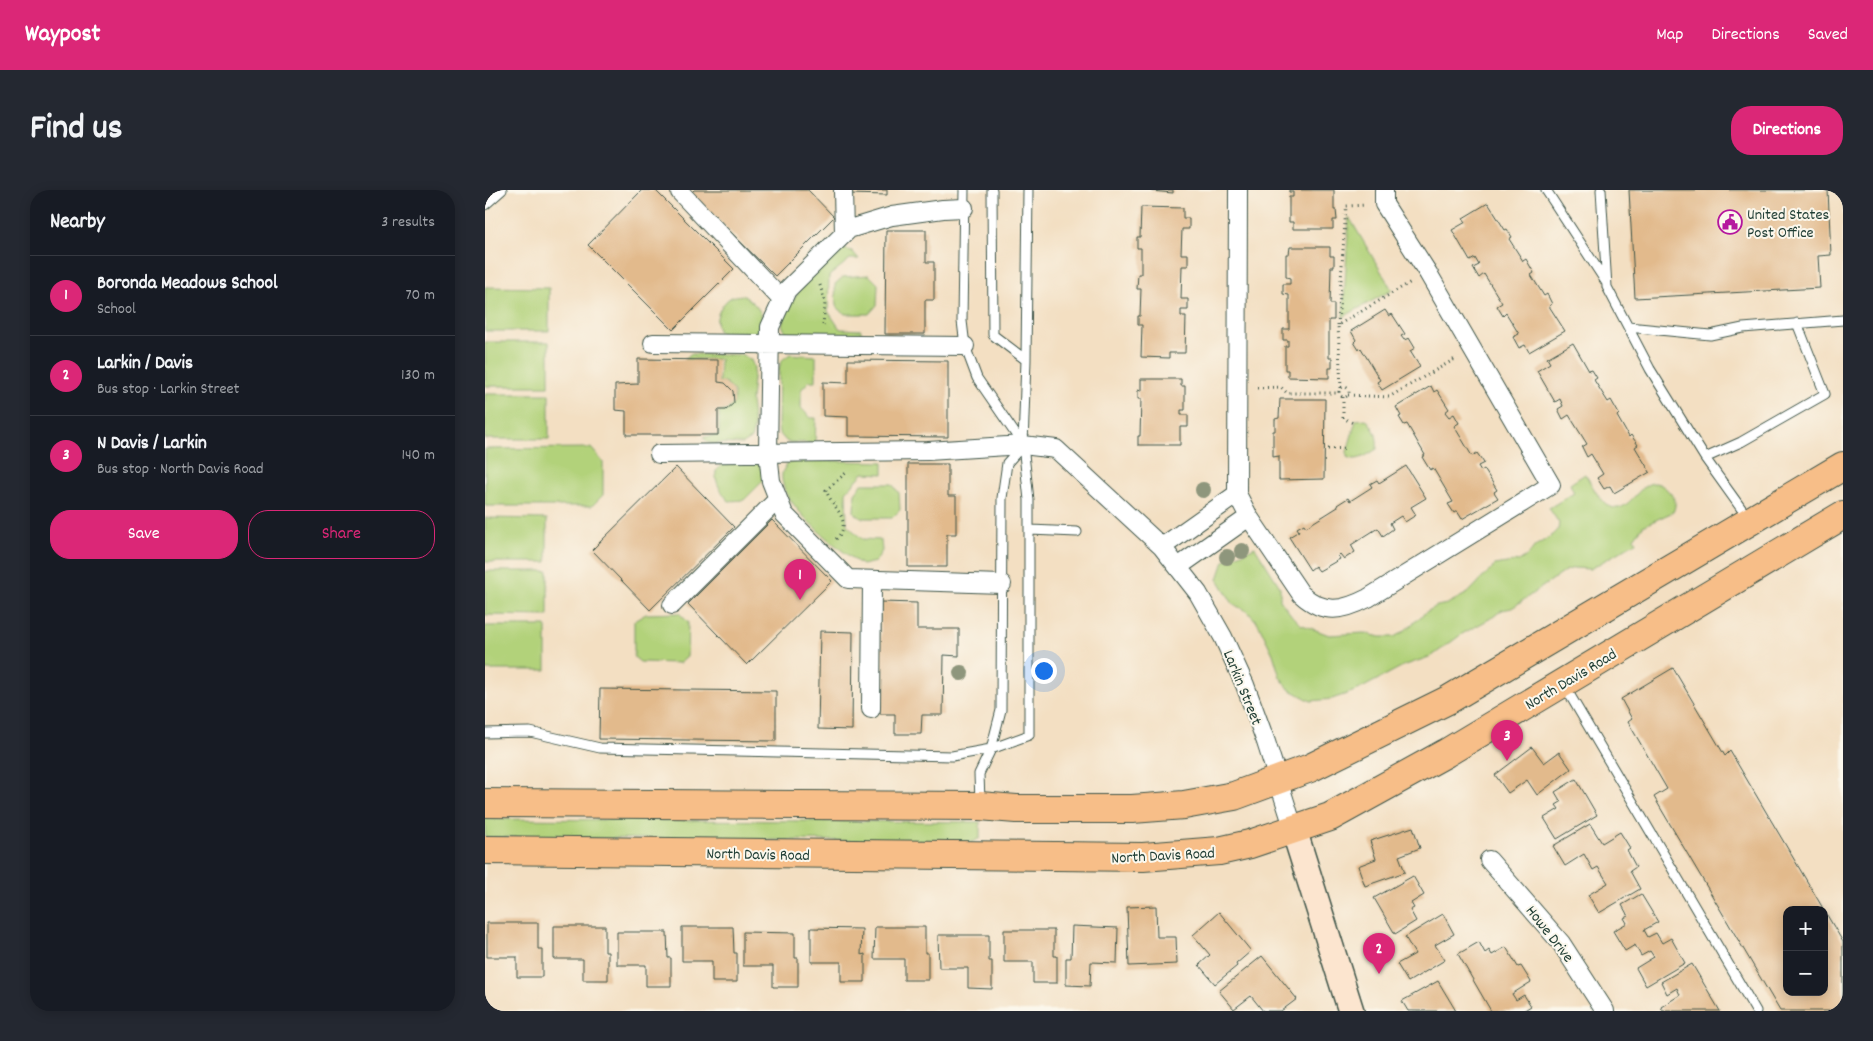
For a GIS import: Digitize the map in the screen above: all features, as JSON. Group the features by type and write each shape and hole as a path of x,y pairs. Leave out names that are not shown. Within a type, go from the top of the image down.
{"highway":[{"path":"485,803 980,806 1016,809 1133,809 1184,806 1234,796 1310,768 1448,700 1843,466"},
{"name":"North Davis Road","path":"485,850 1143,858 1219,851 1250,844 1294,830 1339,812 1446,753 1843,515"}],"street":[{"path":"843,190 844,233"},
{"path":"1238,190 1237,494 1249,517 1301,594 1311,603 1324,608 1337,609 1352,606 1368,598 1551,485 1384,197"},
{"path":"680,192 782,300"},
{"path":"964,208 892,216 849,229 787,290 770,327 768,452 771,481 784,514 848,579 1002,584"},
{"path":"653,343 965,346"},
{"name":"Larkin Street","path":"659,454 929,451 1023,445 1056,449 1162,547 1198,593 1235,660 1257,715 1351,1011"},
{"path":"1162,547 1237,494"},
{"path":"671,605 778,499"},
{"path":"1178,567 1249,517"},
{"path":"871,710 872,580"},
{"name":"Howe Drive","path":"1489,860 1561,944 1605,1011"}],"lane":[{"path":"485,205 502,190"},
{"path":"964,190 962,321 965,346 977,378 1023,445"},
{"path":"993,190 993,335 1027,360"},
{"path":"485,732 530,732 599,748 952,756 991,749 1029,735 1030,530 1023,445 1027,360 1028,190"},
{"path":"1545,190 1606,282"},
{"path":"1601,190 1607,288 1650,369 1705,458 1751,522"},
{"path":"1628,327 1711,335 1743,328 1843,320"},
{"path":"1705,458 1741,442 1825,394 1797,323"},
{"path":"980,806 979,774 991,749 1001,710 1002,498 1007,463 1023,445"},
{"path":"1030,530 1077,532"},
{"path":"1563,683 1756,1011"}],"path":[{"path":"1338,393 1341,388 1338,325 1346,206 1384,197"},
{"path":"815,262 820,267 819,282 825,302 823,345"},
{"path":"1338,325 1428,272"},
{"path":"1343,397 1348,395 1389,397 1473,349"},
{"path":"1237,389 1281,388 1287,394 1338,393 1343,397"},
{"path":"1341,388 1348,389 1348,395"},
{"path":"1343,397 1343,418 1355,424"},
{"path":"1328,449 1348,448"},
{"path":"822,553 839,537 843,530 836,506 827,496 826,490 849,470 855,461 855,452"}],"green space":[{"path":"1349,217 1392,290 1343,317"},
{"path":"844,249 852,251 859,259 850,259 829,276 828,311 840,329 861,330 861,338 793,337 787,335 782,325 785,315 798,293 826,261"},
{"path":"869,275 878,284 877,305 869,314 845,314 836,306 835,284 843,277"},
{"path":"485,287 549,288 549,331 485,331"},
{"path":"742,295 757,308 764,321 764,326 752,338 724,336 717,328 716,322 719,311 730,298"},
{"path":"485,342 549,342 549,386 485,386"},
{"path":"690,354 743,355 751,360 754,368 751,400 754,428 751,439 743,444 709,443 703,437 719,435 719,411 726,411 734,403 734,391 725,382 719,382 720,359 685,359"},
{"path":"790,354 816,356 816,381 809,381 801,390 801,408 811,418 816,418 815,443 787,442 779,433 779,369 781,361"},
{"path":"485,394 549,394 549,439 485,439"},
{"path":"1366,419 1375,433 1377,449 1359,458 1351,459 1347,457 1347,452 1356,420"},
{"path":"591,448 603,462 603,495 592,506 485,506 485,449"},
{"path":"798,460 883,462 883,474 863,473 846,492 847,525 862,539 881,540 882,551 875,562 862,565 852,558 812,525 790,499 783,486 782,474 787,464"},
{"path":"726,461 753,462 762,468 762,482 744,500 729,501 719,487 716,471"},
{"path":"1585,474 1599,497 1611,507 1619,508 1626,504 1646,486 1653,483 1661,485 1673,496 1675,501 1674,510 1643,526 1634,538 1636,542 1590,569 1574,568 1565,571 1512,608 1502,610 1462,634 1432,656 1403,666 1358,690 1332,699 1311,701 1289,689 1280,677 1273,654 1258,623 1248,612 1233,604 1218,579 1224,561 1255,547 1280,587 1280,600 1300,624 1329,635 1364,633 1380,637 1394,637 1403,632 1426,612 1468,593 1495,565 1519,561 1528,555 1535,546 1553,535 1558,530 1559,523 1549,508 1574,493 1570,484"},
{"path":"862,484 892,484 899,493 900,510 892,518 861,518 854,512 855,493"},
{"path":"485,518 547,519 547,562 485,562"},
{"path":"485,571 548,571 548,616 485,615"},
{"path":"679,613 688,622 687,657 680,663 640,662 634,657 634,621 646,614"},
{"path":"485,626 546,626 546,670 485,670"},
{"path":"485,819 980,822 980,838 973,842 485,837"}],"building":[{"path":"642,190 655,190 734,269 673,330 588,245"},
{"path":"694,190 808,190 834,217 775,276 691,193"},
{"path":"850,190 887,190 887,195 850,194"},
{"path":"1173,190 1173,193 1151,191"},
{"path":"1289,190 1334,190 1334,210 1336,210 1337,220 1333,220 1333,229 1293,229 1293,222 1289,222 1289,197 1293,197 1293,192 1289,192"},
{"name":"United States Post Office","path":"1629,190 1828,190 1831,255 1818,256 1820,288 1635,298"},
{"path":"1488,203 1505,230 1507,229 1512,237 1509,239 1523,261 1526,259 1534,273 1531,275 1544,296 1547,294 1552,304 1549,306 1565,331 1529,352 1525,345 1519,348 1513,337 1519,334 1506,313 1503,316 1497,306 1502,303 1484,274 1479,278 1473,268 1479,265 1475,258 1470,261 1452,230 1466,222 1463,218"},
{"path":"1141,207 1183,208 1183,218 1189,218 1189,229 1182,229 1181,254 1188,254 1188,266 1182,266 1181,299 1188,299 1188,310 1181,310 1181,316 1186,316 1185,353 1169,353 1169,358 1141,357 1142,325 1138,325 1138,316 1140,316 1141,289 1137,289 1138,274 1141,274 1141,248 1137,248 1137,237 1140,237"},
{"path":"886,230 926,230 926,262 934,262 934,300 925,300 925,334 885,334"},
{"path":"1290,247 1330,247 1330,256 1334,256 1334,267 1331,267 1330,304 1334,304 1334,320 1329,320 1329,358 1332,358 1332,368 1329,368 1329,378 1288,377 1288,370 1285,370 1285,346 1288,346 1288,340 1283,340 1283,329 1289,329 1289,295 1283,294 1283,284 1290,284 1290,278 1286,277 1286,254 1289,254"},
{"path":"1385,310 1389,316 1392,314 1405,334 1401,336 1404,340 1409,338 1415,348 1410,351 1420,367 1382,390 1377,382 1380,380 1361,348 1359,350 1354,342 1356,340 1351,331"},
{"path":"1573,343 1589,371 1592,370 1597,378 1594,380 1608,402 1611,400 1619,414 1617,416 1629,437 1631,435 1638,445 1635,447 1650,472 1614,493 1610,486 1604,489 1597,478 1603,474 1591,454 1587,457 1582,447 1587,444 1569,415 1563,419 1558,409 1563,406 1560,399 1555,402 1537,371 1550,363 1547,358"},
{"path":"638,359 718,360 718,382 725,383 733,391 734,403 726,410 718,410 718,435 626,435 626,411 615,410 615,385 638,384"},
{"path":"848,360 948,361 948,437 848,436 848,417 823,416 823,382 848,383"},
{"path":"1141,379 1181,379 1181,386 1185,386 1185,410 1181,410 1181,415 1188,415 1188,427 1180,427 1180,445 1138,445 1141,399 1138,399 1138,390 1141,391"},
{"path":"1431,386 1434,392 1437,390 1449,409 1445,412 1449,417 1454,414 1459,423 1454,426 1472,456 1477,453 1484,463 1478,466 1481,471 1484,469 1497,490 1494,492 1498,498 1462,519 1457,511 1454,513 1448,504 1453,502 1433,468 1430,470 1422,457 1425,455 1407,424 1404,425 1399,417 1401,416 1396,407"},
{"path":"1280,399 1325,399 1324,479 1279,480 1279,456 1273,457 1273,431 1275,431 1275,419 1279,418"},
{"path":"908,464 948,464 948,496 956,496 956,534 947,534 947,567 908,567"},
{"path":"1406,466 1426,498 1411,507 1416,515 1405,522 1401,516 1390,523 1393,529 1383,536 1378,528 1351,545 1355,552 1344,559 1340,554 1338,556 1340,559 1319,571 1315,566 1310,570 1289,537 1299,531 1297,528 1304,524 1306,527 1338,507 1337,505 1348,498 1350,501 1372,487 1370,484 1377,480 1379,483"},
{"path":"676,467 734,527 650,610 592,550"},
{"path":"772,520 832,581 747,665 688,604"},
{"path":"881,602 917,603 917,629 959,629 959,656 944,655 943,715 922,715 921,734 895,734 895,714 880,714"},
{"path":"820,631 853,632 852,730 818,729"},
{"path":"1673,668 1725,756 1730,751 1822,906 1783,906 1783,996 1828,996 1828,917 1843,942 1843,1011 1780,1011 1654,797 1667,789 1628,722 1632,719 1621,699"},
{"path":"600,689 776,691 776,741 599,739"},
{"path":"1532,747 1544,763 1559,752 1571,769 1537,795 1527,780 1508,793 1495,775"},
{"path":"1576,779 1597,815 1557,839 1544,818 1559,809 1556,805 1561,802 1555,792"},
{"path":"1590,824 1602,843 1620,832 1630,848 1627,850 1636,867 1630,871 1640,889 1599,913 1588,895 1608,883 1598,867 1593,870 1584,854 1565,866 1553,846"},
{"path":"1413,827 1420,848 1399,856 1405,872 1365,886 1358,866 1376,859 1370,841"},
{"path":"1413,876 1424,895 1411,903 1414,908 1410,910 1416,921 1395,934 1374,898"},
{"path":"1641,894 1658,922 1644,930 1648,937 1656,933 1662,943 1671,938 1685,963 1646,986 1636,968 1654,957 1650,951 1641,956 1635,945 1625,951 1613,931 1627,923 1624,918 1628,916 1622,905"},
{"path":"1156,906 1157,937 1176,937 1177,964 1129,966 1127,907"},
{"path":"1219,912 1251,951 1236,964 1237,966 1215,984 1199,965 1210,955 1193,935"},
{"path":"1443,914 1454,934 1435,945 1445,960 1408,982 1397,964 1415,954 1405,937"},
{"path":"487,923 538,923 538,949 542,949 542,977 517,977 517,957 487,957"},
{"path":"554,926 605,926 605,952 608,952 608,980 583,980 583,959 554,959"},
{"path":"1072,926 1118,928 1117,963 1091,962 1090,986 1066,985 1066,958 1071,958"},
{"path":"682,927 733,927 734,953 737,953 737,982 712,982 712,961 682,961"},
{"path":"875,927 925,927 925,953 928,953 928,980 904,980 904,959 874,959"},
{"path":"811,928 862,929 861,955 865,954 865,982 841,982 841,962 811,962"},
{"path":"1004,930 1054,930 1054,956 1057,956 1057,983 1033,983 1033,962 1004,962"},
{"path":"617,932 667,932 668,958 671,958 671,986 646,986 646,965 617,965"},
{"path":"743,932 795,933 795,958 798,958 798,987 773,987 773,966 743,966"},
{"path":"938,935 989,935 989,961 992,961 992,989 968,988 968,968 939,968"},
{"path":"1479,942 1485,953 1489,950 1492,955 1506,947 1518,967 1521,966 1531,982 1512,994 1516,1000 1524,995 1531,1006 1523,1011 1491,1011 1458,954"},
{"path":"1262,956 1297,999 1281,1011 1263,1011 1251,996 1234,1009 1219,991"},
{"path":"1692,964 1720,1011 1663,1011 1661,1007 1680,995 1677,988 1667,994 1661,982"},
{"path":"1438,981 1456,1011 1408,1011 1402,1001"}],"place":[{"name":"United States Post Office","path":"1730,222"},
{"name":"Boronda Meadows School","path":"800,600"},
{"name":"N Davis / Larkin","path":"1507,761"},
{"name":"Larkin / Davis","path":"1379,974"}]}
